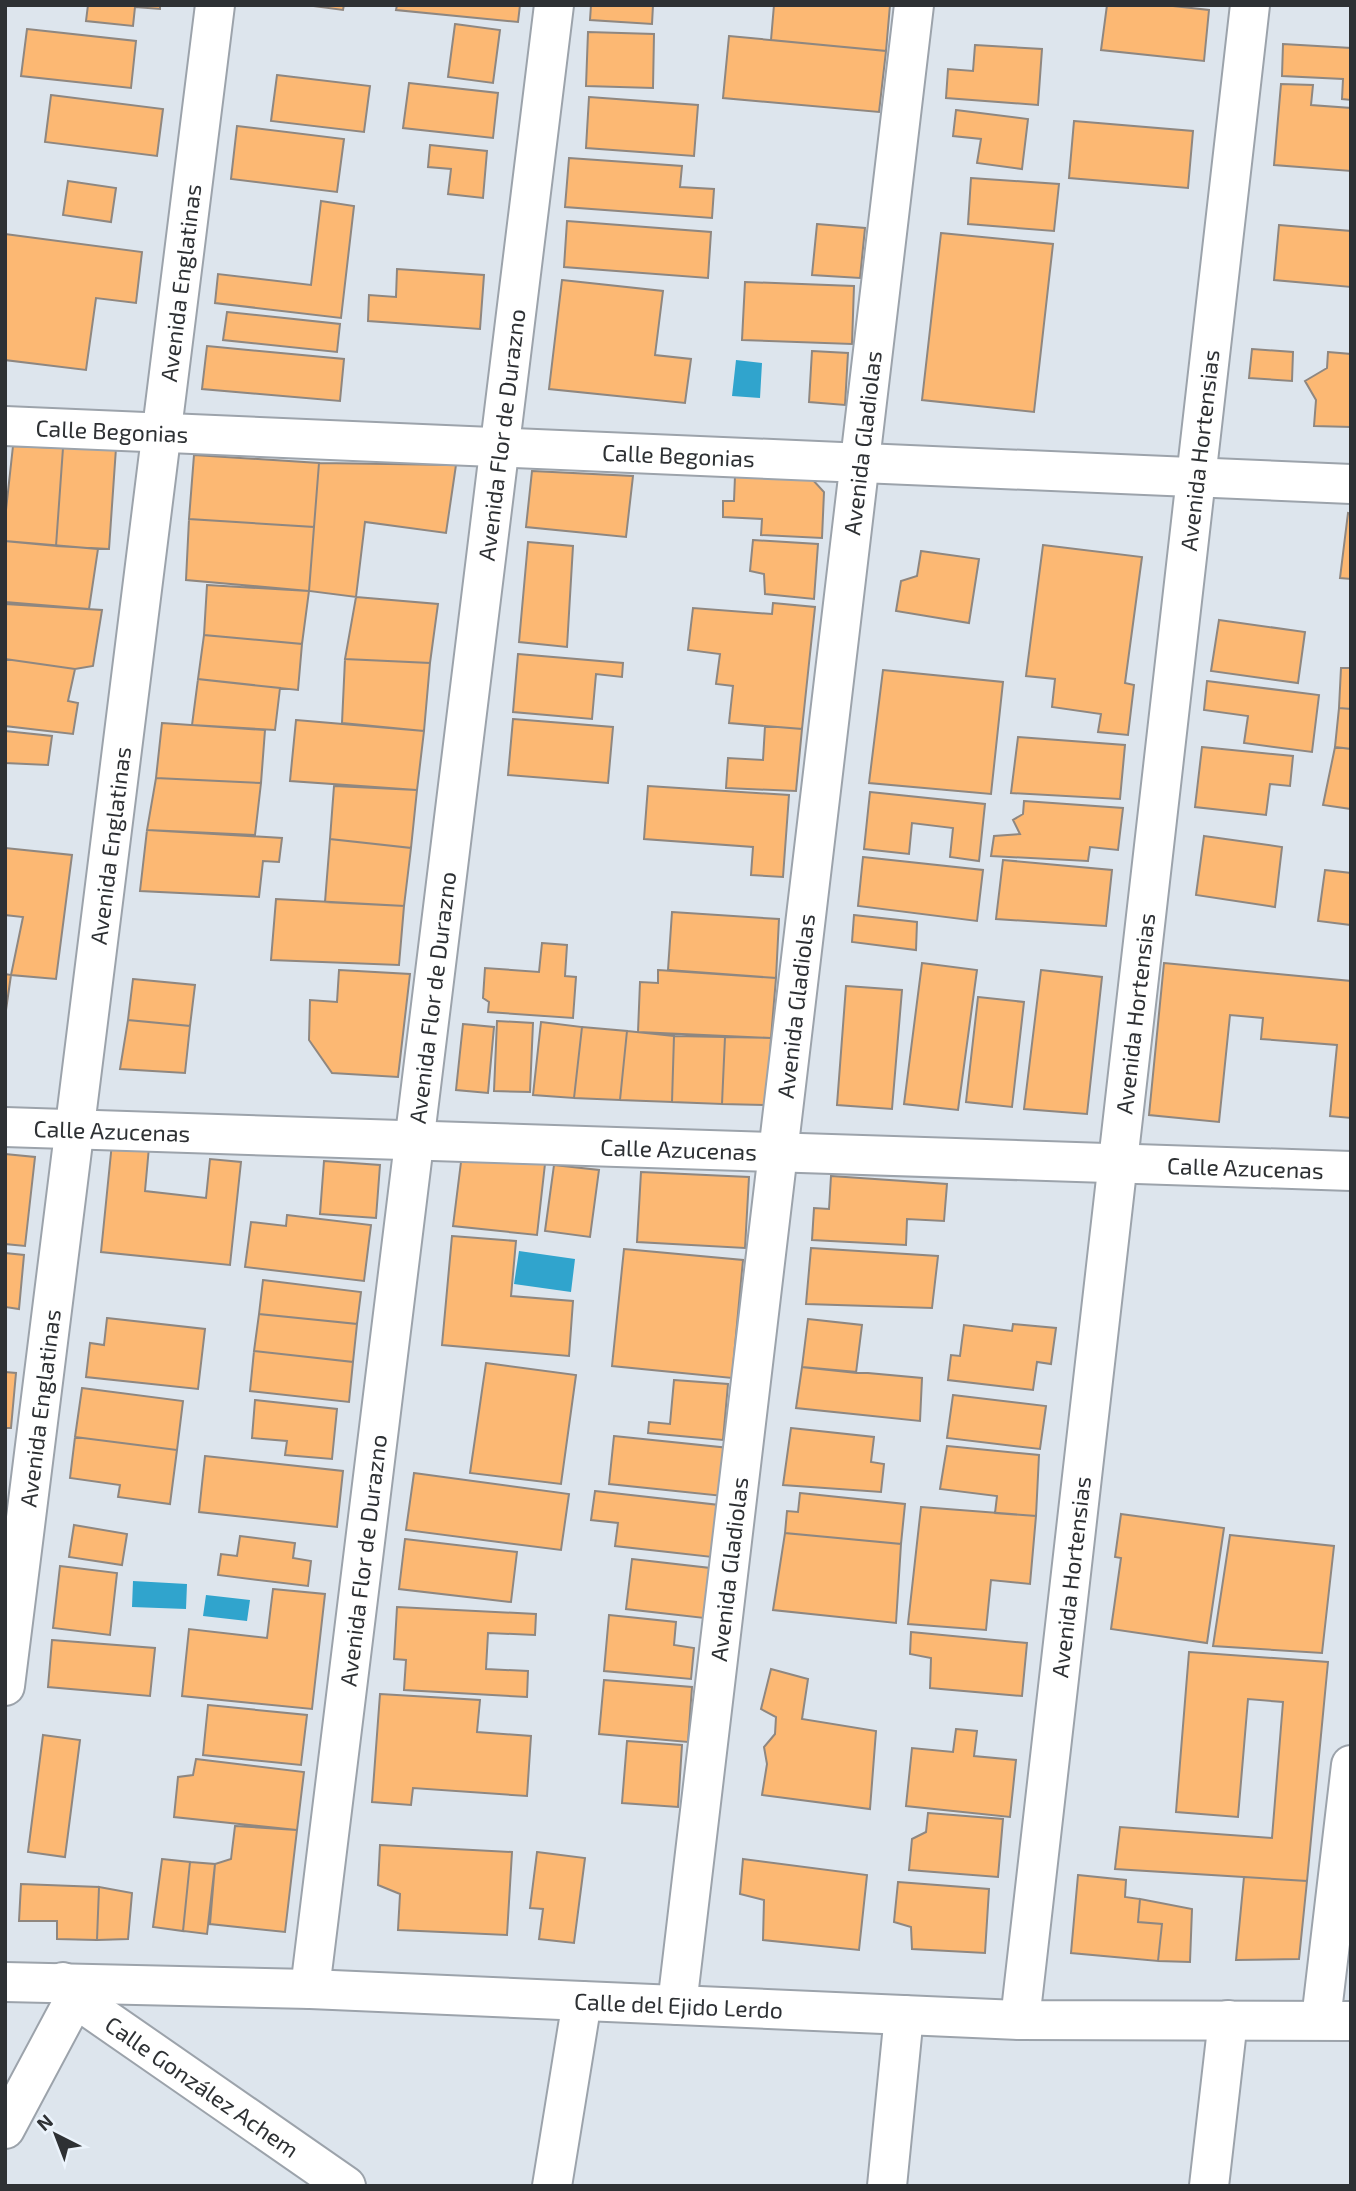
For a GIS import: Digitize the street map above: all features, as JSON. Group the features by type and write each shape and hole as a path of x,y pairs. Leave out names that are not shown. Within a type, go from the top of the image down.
{"street":[{"name":"Avenida Englatinas","path":"5,1686 215,5"},
{"name":"Avenida Flor de Durazno","path":"310,1990 554,5"},
{"name":"Avenida Gladiolas","path":"677,2005 914,5"},
{"name":"Avenida Hortensias","path":"1020,2020 1250,5"},
{"name":"Calle Begonias","path":"5,426 1351,484"},
{"name":"Calle Azucenas","path":"5,1126 1351,1171"},
{"path":"1336,2021 1351,1765"},
{"name":"Calle del Ejido Lerdo","path":"5,1982 69,1990 310,1990 1020,2020 1336,2021"},
{"path":"5,2129 69,1990"},
{"name":"Calle González Achem","path":"69,1990 346,2186"},
{"path":"552,2186 582,2000"},
{"path":"887,2186 904,2015"},
{"path":"1209,2186 1228,2020"}],"water":[{"path":"736,360 762,363 760,398 732,396"},
{"path":"519,1251 575,1259 571,1292 514,1284"},
{"path":"133,1581 187,1584 186,1609 132,1607"},
{"path":"206,1595 250,1600 247,1621 203,1616"}],"building":[{"path":"88,5 160,5 160,9 135,7 133,26 86,21"},
{"path":"306,5 344,5 343,10"},
{"path":"397,5 520,5 518,22 396,10"},
{"path":"591,5 653,5 652,24 590,20"},
{"path":"774,5 890,5 886,51 771,40"},
{"path":"1107,5 1164,5 1209,10 1204,61 1101,50"},
{"path":"455,24 500,30 493,83 448,77"},
{"path":"27,29 136,41 131,88 21,76"},
{"path":"588,32 654,34 653,88 586,86"},
{"path":"729,36 886,51 879,112 723,98"},
{"path":"1283,44 1351,48 1351,100 1342,99 1343,79 1282,76"},
{"path":"975,45 1042,49 1038,105 946,98 948,69 973,71"},
{"path":"277,75 370,86 364,132 271,121"},
{"path":"409,83 498,93 493,138 403,128"},
{"path":"1281,84 1313,85 1311,105 1351,108 1351,171 1274,165"},
{"path":"51,95 163,109 157,156 45,142"},
{"path":"589,97 698,105 694,156 586,148"},
{"path":"956,110 1028,119 1022,169 977,163 981,139 953,136"},
{"path":"1074,121 1193,131 1188,188 1069,178"},
{"path":"237,126 344,139 337,192 231,179"},
{"path":"430,145 487,151 483,198 448,194 451,169 428,167"},
{"path":"569,158 682,166 680,187 714,189 712,218 565,207"},
{"path":"971,178 1059,184 1054,231 968,224"},
{"path":"68,181 116,188 111,222 63,215"},
{"path":"321,201 354,206 341,318 215,303 218,274 311,285"},
{"path":"567,221 711,232 708,278 564,267"},
{"path":"817,224 865,228 860,278 812,275"},
{"path":"1279,225 1351,231 1351,287 1274,280"},
{"path":"941,233 1053,244 1034,412 922,400"},
{"path":"5,234 142,252 136,303 96,298 86,370 5,360"},
{"path":"397,269 484,275 480,329 368,321 369,295 396,297"},
{"path":"562,280 663,291 655,355 691,359 685,403 549,389"},
{"path":"745,282 854,286 852,344 742,340"},
{"path":"227,312 340,324 337,352 223,340"},
{"path":"207,346 344,359 340,401 202,389"},
{"path":"1252,349 1293,352 1292,381 1249,378"},
{"path":"812,351 848,353 845,405 809,402"},
{"path":"1328,352 1351,354 1351,427 1314,426 1316,400 1305,381 1327,368"},
{"path":"13,446 63,448 56,546 5,541"},
{"path":"63,448 116,448 109,549 56,546"},
{"path":"194,455 319,463 314,527 189,519"},
{"path":"319,463 456,465 446,533 365,522 356,597 309,591"},
{"path":"532,471 633,476 626,537 526,527"},
{"path":"735,476 812,479 824,492 822,538 761,535 762,519 723,517 723,501 734,501"},
{"path":"1348,513 1351,514 1351,579 1340,578"},
{"path":"189,519 314,527 309,591 186,580"},
{"path":"753,540 818,544 814,599 765,594 764,574 750,571"},
{"path":"5,541 98,549 89,609 5,602"},
{"path":"528,542 573,546 567,647 519,642"},
{"path":"1043,545 1142,557 1125,683 1134,685 1128,735 1098,732 1101,714 1052,707 1055,679 1026,676"},
{"path":"921,551 979,559 969,623 896,611 901,581 917,576"},
{"path":"207,585 309,591 302,644 204,635"},
{"path":"356,597 438,604 430,663 345,659"},
{"path":"773,603 815,607 802,729 729,723 733,686 716,684 720,654 688,650 693,608 772,614"},
{"path":"5,604 102,610 93,666 75,669 5,659"},
{"path":"1219,620 1305,632 1298,683 1211,671"},
{"path":"204,635 302,644 298,690 198,679"},
{"path":"518,654 623,663 622,677 596,674 592,719 513,712"},
{"path":"5,659 75,669 68,701 78,703 73,734 5,726"},
{"path":"345,659 430,663 424,731 342,723"},
{"path":"1341,668 1351,668 1351,709 1339,708"},
{"path":"883,670 1003,682 991,794 869,783"},
{"path":"198,679 280,688 275,730 192,725"},
{"path":"1207,681 1319,695 1312,752 1244,743 1248,716 1204,710"},
{"path":"1339,708 1351,709 1351,749 1335,747"},
{"path":"513,719 613,727 608,783 508,775"},
{"path":"296,720 424,731 417,790 290,781"},
{"path":"162,723 265,730 261,783 156,778"},
{"path":"765,726 802,729 796,791 726,788 728,758 763,760"},
{"path":"5,731 52,736 48,765 5,763"},
{"path":"1018,737 1125,745 1120,799 1011,793"},
{"path":"1202,747 1293,756 1290,786 1270,784 1266,815 1195,807"},
{"path":"1335,747 1351,749 1351,809 1323,805"},
{"path":"156,778 261,783 255,835 147,830"},
{"path":"334,786 417,790 411,848 330,839"},
{"path":"648,786 789,795 783,877 751,875 753,847 644,839"},
{"path":"870,792 985,804 979,861 950,857 953,828 912,823 909,854 864,849"},
{"path":"1024,801 1123,808 1118,850 1090,847 1088,861 991,856 994,836 1020,834 1013,820 1023,814"},
{"path":"147,830 282,838 279,862 263,861 259,897 140,891"},
{"path":"1204,836 1282,847 1275,907 1196,895"},
{"path":"330,839 411,848 404,906 325,902"},
{"path":"5,848 72,855 56,979 11,975 23,917 5,915"},
{"path":"863,857 983,870 977,921 858,906"},
{"path":"1003,860 1112,870 1106,926 996,919"},
{"path":"1325,870 1351,873 1351,925 1318,921"},
{"path":"276,899 404,906 399,965 271,960"},
{"path":"672,912 779,919 776,978 668,970"},
{"path":"854,915 917,922 916,950 852,942"},
{"path":"542,943 567,945 565,976 576,977 573,1018 488,1012 489,1002 483,998 485,968 539,972"},
{"path":"922,963 977,970 958,1110 904,1104"},
{"path":"1164,963 1351,981 1351,1118 1330,1116 1337,1045 1261,1039 1263,1018 1230,1015 1219,1122 1149,1115"},
{"path":"339,970 410,974 398,1077 332,1073 309,1040 310,1000 337,1002"},
{"path":"658,970 776,978 771,1038 638,1032 640,982 658,983"},
{"path":"1041,970 1102,977 1087,1114 1024,1109"},
{"path":"5,974 11,975 5,1017"},
{"path":"133,979 195,985 190,1026 128,1020"},
{"path":"846,986 902,990 892,1109 837,1105"},
{"path":"978,997 1024,1002 1012,1107 966,1102"},
{"path":"128,1020 190,1026 185,1073 120,1069"},
{"path":"497,1021 533,1023 530,1092 494,1091"},
{"path":"541,1022 582,1027 574,1098 533,1095"},
{"path":"463,1024 494,1027 488,1093 456,1090"},
{"path":"582,1027 627,1031 620,1100 574,1098"},
{"path":"627,1031 674,1036 672,1102 620,1100"},
{"path":"674,1036 725,1037 722,1104 672,1102"},
{"path":"725,1037 771,1038 767,1105 722,1104"},
{"path":"112,1143 149,1147 145,1191 206,1198 210,1159 241,1162 230,1265 101,1252"},
{"path":"463,1146 546,1155 537,1235 453,1226"},
{"path":"5,1154 35,1157 25,1246 5,1244"},
{"path":"324,1161 380,1165 376,1218 320,1214"},
{"path":"554,1165 599,1170 590,1237 545,1231"},
{"path":"641,1172 749,1177 745,1248 637,1242"},
{"path":"831,1176 947,1184 944,1221 907,1219 906,1245 812,1240 814,1208 829,1209"},
{"path":"287,1215 371,1225 364,1281 245,1267 251,1222 286,1226"},
{"path":"452,1236 516,1241 511,1296 573,1301 569,1356 442,1345"},
{"path":"811,1248 938,1256 932,1308 806,1304"},
{"path":"624,1249 743,1260 732,1378 612,1366"},
{"path":"5,1253 24,1255 19,1309 5,1307"},
{"path":"263,1280 361,1292 357,1324 259,1314"},
{"path":"259,1314 357,1324 353,1362 254,1351"},
{"path":"107,1318 205,1329 198,1389 86,1377 90,1343 104,1345"},
{"path":"808,1319 862,1325 856,1373 802,1367"},
{"path":"1013,1324 1056,1328 1051,1364 1037,1362 1033,1390 948,1380 951,1355 960,1356 964,1325 1012,1331"},
{"path":"254,1351 353,1362 349,1402 250,1391"},
{"path":"486,1363 576,1375 561,1484 470,1473"},
{"path":"802,1367 922,1378 920,1421 796,1408"},
{"path":"5,1372 16,1373 11,1428 5,1428"},
{"path":"674,1380 728,1384 723,1440 648,1433 649,1422 670,1424"},
{"path":"82,1388 183,1401 177,1450 75,1437"},
{"path":"953,1395 1046,1406 1040,1449 947,1438"},
{"path":"255,1400 337,1409 332,1459 285,1455 287,1441 252,1438"},
{"path":"791,1428 874,1437 871,1462 884,1464 881,1492 783,1485"},
{"path":"614,1436 729,1448 723,1496 609,1484"},
{"path":"75,1437 177,1450 170,1504 118,1497 120,1485 70,1478"},
{"path":"947,1446 1039,1455 1036,1516 995,1513 997,1496 940,1489"},
{"path":"205,1456 343,1471 337,1527 199,1512"},
{"path":"414,1473 569,1494 561,1550 406,1530"},
{"path":"595,1491 719,1505 712,1557 615,1546 618,1523 591,1520"},
{"path":"800,1493 905,1504 901,1544 785,1533 787,1511 798,1512"},
{"path":"921,1507 1036,1516 1030,1584 991,1580 986,1630 908,1624"},
{"path":"1121,1514 1224,1528 1207,1643 1111,1629 1121,1558 1115,1557"},
{"path":"74,1525 127,1534 122,1565 69,1557"},
{"path":"785,1533 901,1544 896,1623 773,1610"},
{"path":"1230,1535 1334,1546 1322,1653 1213,1646"},
{"path":"240,1536 295,1543 293,1558 311,1561 308,1586 218,1575 221,1554 237,1556"},
{"path":"405,1539 517,1552 511,1602 399,1589"},
{"path":"632,1559 710,1568 704,1618 626,1609"},
{"path":"60,1566 117,1573 110,1635 53,1628"},
{"path":"273,1589 325,1594 312,1709 182,1696 189,1629 267,1638"},
{"path":"397,1607 536,1614 535,1635 488,1633 486,1669 528,1671 527,1697 404,1690 406,1660 394,1659"},
{"path":"609,1615 676,1622 674,1645 694,1648 691,1679 604,1671"},
{"path":"911,1632 1027,1643 1022,1696 930,1688 931,1658 910,1654"},
{"path":"52,1640 155,1648 150,1696 48,1687"},
{"path":"1189,1652 1328,1662 1307,1881 1115,1869 1120,1827 1272,1838 1283,1702 1248,1699 1238,1817 1176,1812"},
{"path":"771,1669 808,1679 802,1719 876,1731 870,1809 762,1795 767,1764 764,1747 775,1734 776,1717 761,1709"},
{"path":"604,1680 692,1687 688,1742 599,1734"},
{"path":"380,1694 480,1700 477,1732 531,1736 527,1796 413,1788 411,1805 372,1802"},
{"path":"208,1705 307,1715 301,1765 203,1755"},
{"path":"956,1729 977,1731 974,1756 1016,1760 1010,1817 906,1806 912,1748 953,1752"},
{"path":"43,1735 80,1740 65,1857 28,1852"},
{"path":"627,1741 682,1745 678,1807 622,1803"},
{"path":"196,1759 304,1772 297,1830 174,1817 178,1777 193,1775"},
{"path":"928,1813 1003,1819 998,1877 909,1870 912,1839 926,1832"},
{"path":"235,1826 297,1830 285,1932 210,1924 215,1864 231,1859"},
{"path":"380,1845 512,1852 507,1935 398,1930 400,1894 378,1885"},
{"path":"537,1852 585,1858 574,1943 539,1939 543,1909 530,1908"},
{"path":"162,1859 190,1862 183,1931 153,1927"},
{"path":"743,1859 867,1875 859,1950 763,1940 764,1900 740,1894"},
{"path":"190,1862 215,1864 207,1934 183,1931"},
{"path":"1078,1875 1126,1880 1125,1897 1140,1899 1138,1922 1162,1924 1158,1961 1071,1953"},
{"path":"1244,1877 1307,1881 1299,1959 1236,1960"},
{"path":"898,1882 989,1889 985,1953 912,1949 911,1927 894,1922"},
{"path":"21,1884 99,1887 97,1940 57,1939 57,1921 19,1921"},
{"path":"99,1887 132,1893 128,1939 97,1940"},
{"path":"1140,1899 1192,1909 1190,1962 1158,1961 1162,1924 1138,1922"}]}
